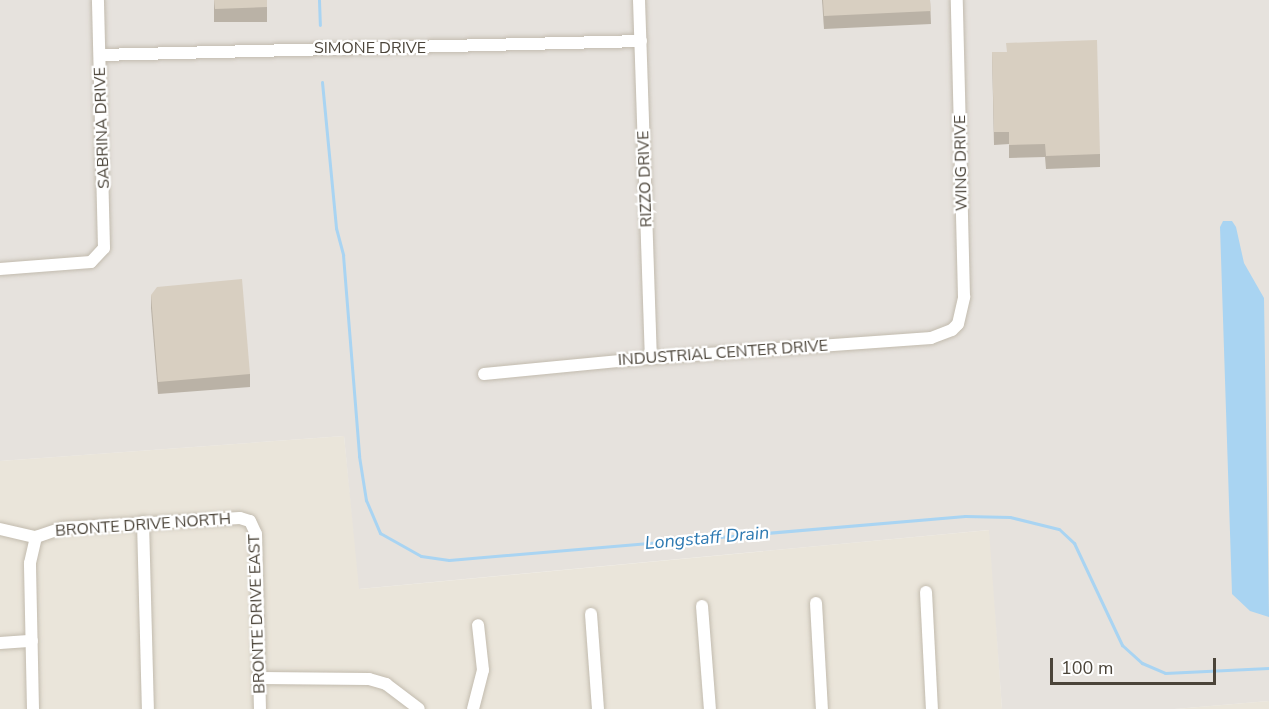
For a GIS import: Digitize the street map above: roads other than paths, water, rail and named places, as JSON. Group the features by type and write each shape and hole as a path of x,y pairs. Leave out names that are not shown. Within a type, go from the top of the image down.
{"street":[{"name":"SABRINA DRIVE","path":"0,269 83,263 101,254 106,240 98,0"},
{"name":"RIZZO DRIVE","path":"639,0 651,358"},
{"name":"WING DRIVE","path":"957,0 964,297 958,324"},
{"name":"SIMONE DRIVE","path":"100,55 641,41"},
{"name":"INDUSTRIAL CENTER DRIVE","path":"484,375 651,358 932,338 944,335 958,324"},
{"name":"BRONTE DRIVE NORTH","path":"36,537 62,528 143,522 250,521"},
{"name":"BRONTE DRIVE EAST","path":"250,521 256,534 260,709"},
{"path":"143,522 148,709"},
{"path":"0,530 36,537 30,563 33,709"},
{"path":"926,592 932,709"},
{"path":"816,603 822,709"},
{"path":"702,606 710,709"},
{"path":"591,614 598,709"},
{"path":"473,709 483,670 478,625"},
{"path":"0,643 32,641"},
{"path":"260,678 369,679 402,694 419,709"}],"water":[{"path":"1223,221 1232,221 1236,227 1244,263 1264,298 1269,617 1250,611 1232,594 1220,227"}],"waterway":[{"path":"319,0 320,25"},
{"name":"Longstaff Drain","path":"322,82 336,228 343,255 359,456 366,500 380,533 421,556 449,560 965,516 1010,517 1059,529 1074,543 1122,645 1142,663 1165,673 1269,668"}]}
